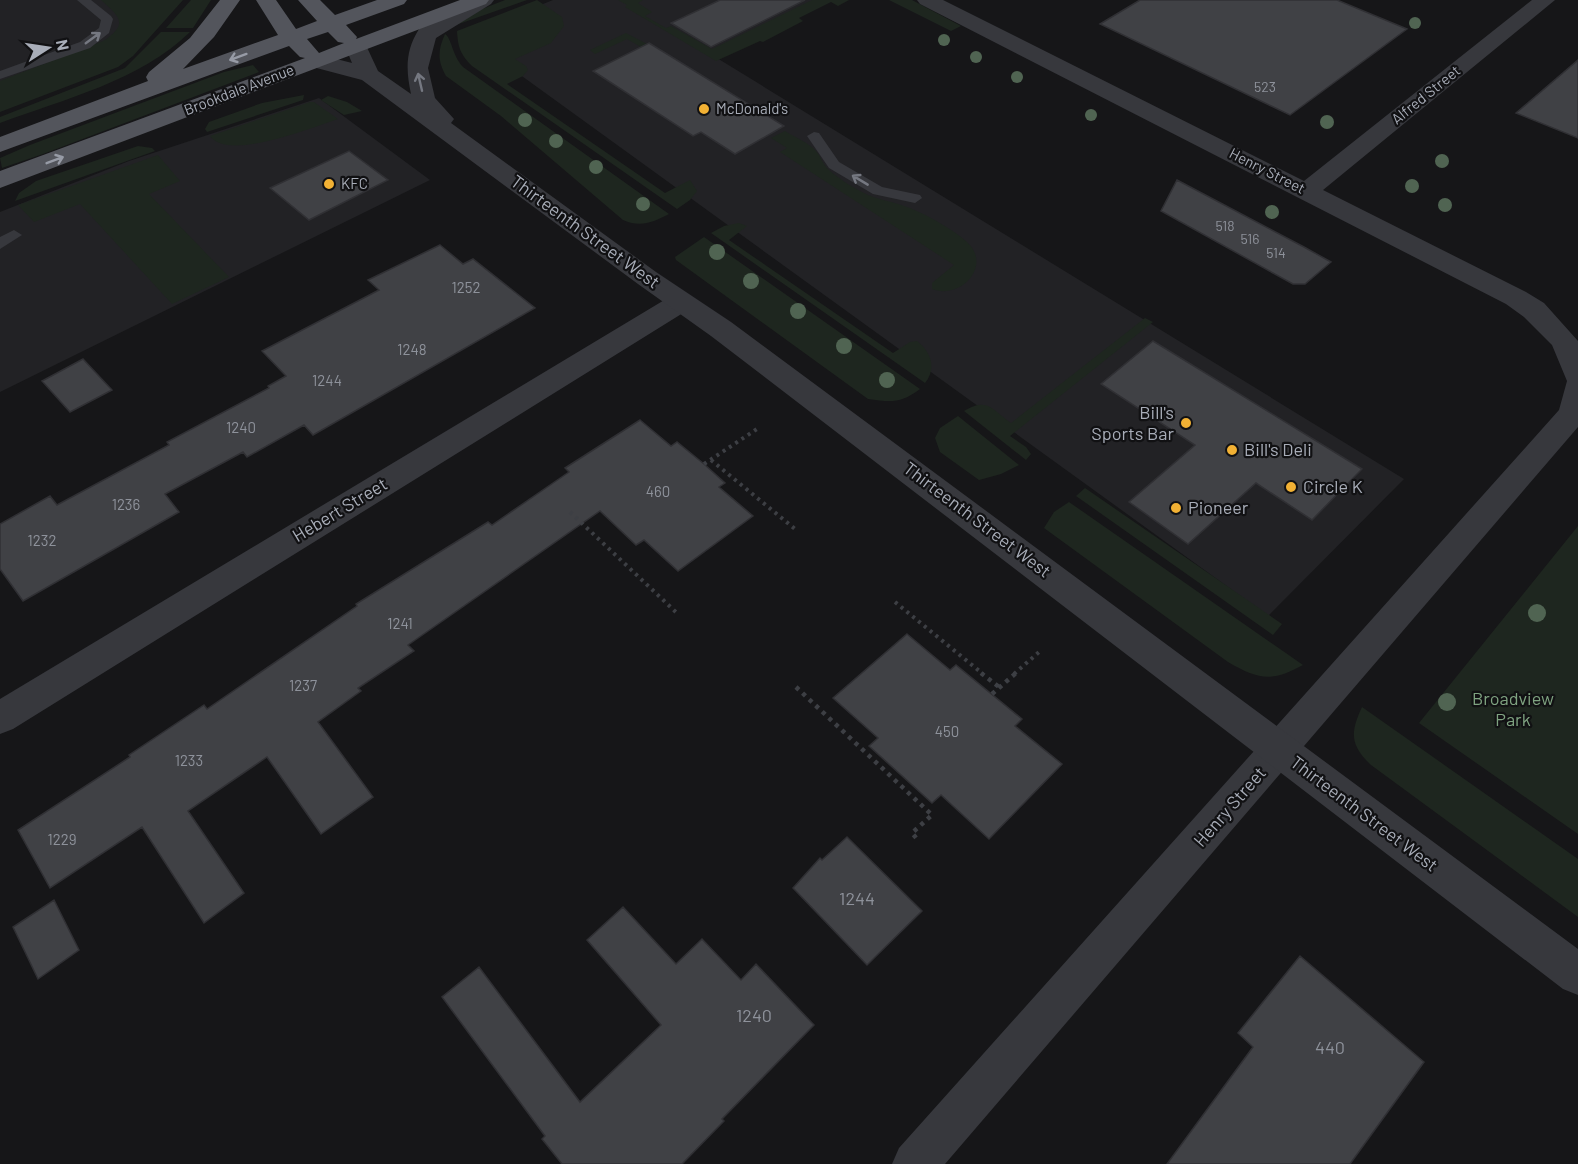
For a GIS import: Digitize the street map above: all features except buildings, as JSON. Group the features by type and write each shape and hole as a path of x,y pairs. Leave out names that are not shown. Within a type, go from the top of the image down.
{"main road":[{"path":"116,100 165,72 188,53 205,35 230,0"},
{"path":"266,0 282,27 317,61"},
{"path":"308,0 356,46"},
{"name":"Brookdale Avenue","path":"0,145 116,100 397,0"},
{"name":"Brookdale Avenue","path":"0,180 478,0"}],"street":[{"path":"466,145 424,100 417,68 420,51 427,34 484,0"},
{"name":"Henry Street","path":"927,0 1516,298 1534,310 1564,341 1578,375"},
{"name":"Alfred Street","path":"1307,191 1545,0"},
{"name":"Thirteenth Street West","path":"356,46 360,59 370,75 730,336 984,525 1578,974"},
{"name":"Thirteenth Street West","path":"317,61 370,75"},
{"name":"Hebert Street","path":"0,718 681,302"},
{"name":"Henry Street","path":"915,1164 1569,418 1573,412 1578,388"}],"lane":[{"path":"0,75 85,45 105,30 107,19 83,0"},
{"path":"813,136 834,165 878,191 915,198"},
{"path":"0,244 14,235"}],"path":[{"path":"704,464 757,429"},
{"path":"711,460 795,529"},
{"path":"570,512 679,615"},
{"path":"895,602 999,687"},
{"path":"992,694 1039,651"},
{"path":"795,687 932,815 912,833 917,839"}],"shaded area":[{"path":"0,0 169,0 0,109"},
{"path":"553,0 821,0 712,55 1404,479 1268,616 465,35"},
{"path":"319,98 430,180 0,392 0,212 129,161"}],"green space":[{"path":"101,0 183,0 133,56 118,67 0,112 0,81 103,41 116,30 119,25 117,16"},
{"path":"191,0 211,0 193,28 166,28"},
{"path":"505,0 527,0 456,25 477,11"},
{"path":"537,0 562,17 564,26 551,43 515,59 528,70 523,76 507,84 665,193 690,180 697,191 690,200 677,209 472,66 465,58 459,46 457,31"},
{"path":"618,0 643,0 638,3 652,12 645,16 666,28 671,26 712,49 812,0 849,0 838,6 831,2 799,18 803,21 763,42 760,41 716,61 625,7 627,5"},
{"path":"889,0 912,0 961,26 951,31"},
{"path":"161,32 190,32 148,64 125,76 75,97 0,123 0,117 125,68"},
{"path":"626,33 647,44 641,47 627,39 595,54 590,50"},
{"path":"445,34 463,67 669,214 652,222 641,224 623,220 501,116 446,76 440,55"},
{"path":"253,65 259,72 2,168 0,158 30,145 224,72"},
{"path":"304,95 303,100 207,132 205,129 209,122 262,103"},
{"path":"328,96 347,102 362,111 344,115 321,100"},
{"path":"314,102 338,119 291,135 252,144 220,143 210,136"},
{"path":"785,131 813,148 827,168 853,187 868,195 922,213 961,237 974,251 975,270 970,279 953,290 932,289 932,283 954,265 780,152 787,148 771,138"},
{"path":"138,146 152,148 155,151 15,201 19,193 36,181"},
{"path":"158,155 180,181 149,194 229,277 172,304 80,204 34,222 18,205"},
{"path":"739,223 747,226 729,240 893,353 910,342 917,341 926,350 931,360 931,372 925,383 711,233 724,226"},
{"path":"704,237 920,389 901,400 868,399 676,260 675,257"},
{"path":"1145,318 1153,322 1010,436 1026,447 1031,454 1026,460 964,411 979,405 989,406 1011,423"},
{"path":"958,416 1019,465 1001,474 979,480 940,452 935,438 940,428"},
{"path":"1085,488 1282,624 1273,635 1076,496"},
{"path":"1069,502 1303,665 1283,674 1266,677 1248,672 1228,662 1044,528 1054,512"},
{"name":"Broadview Park","path":"1578,526 1578,834 1419,723"},
{"path":"1362,707 1578,859 1578,917 1371,765 1359,751 1354,738 1355,724"}],"place":[{"name":"McDonald's","path":"704,109"},
{"name":"KFC","path":"329,184"},
{"name":"Bill's Sports Bar","path":"1186,423"},
{"name":"Bill's Deli","path":"1232,450"},
{"name":"Circle K","path":"1291,487"},
{"name":"Pioneer","path":"1176,508"}]}
